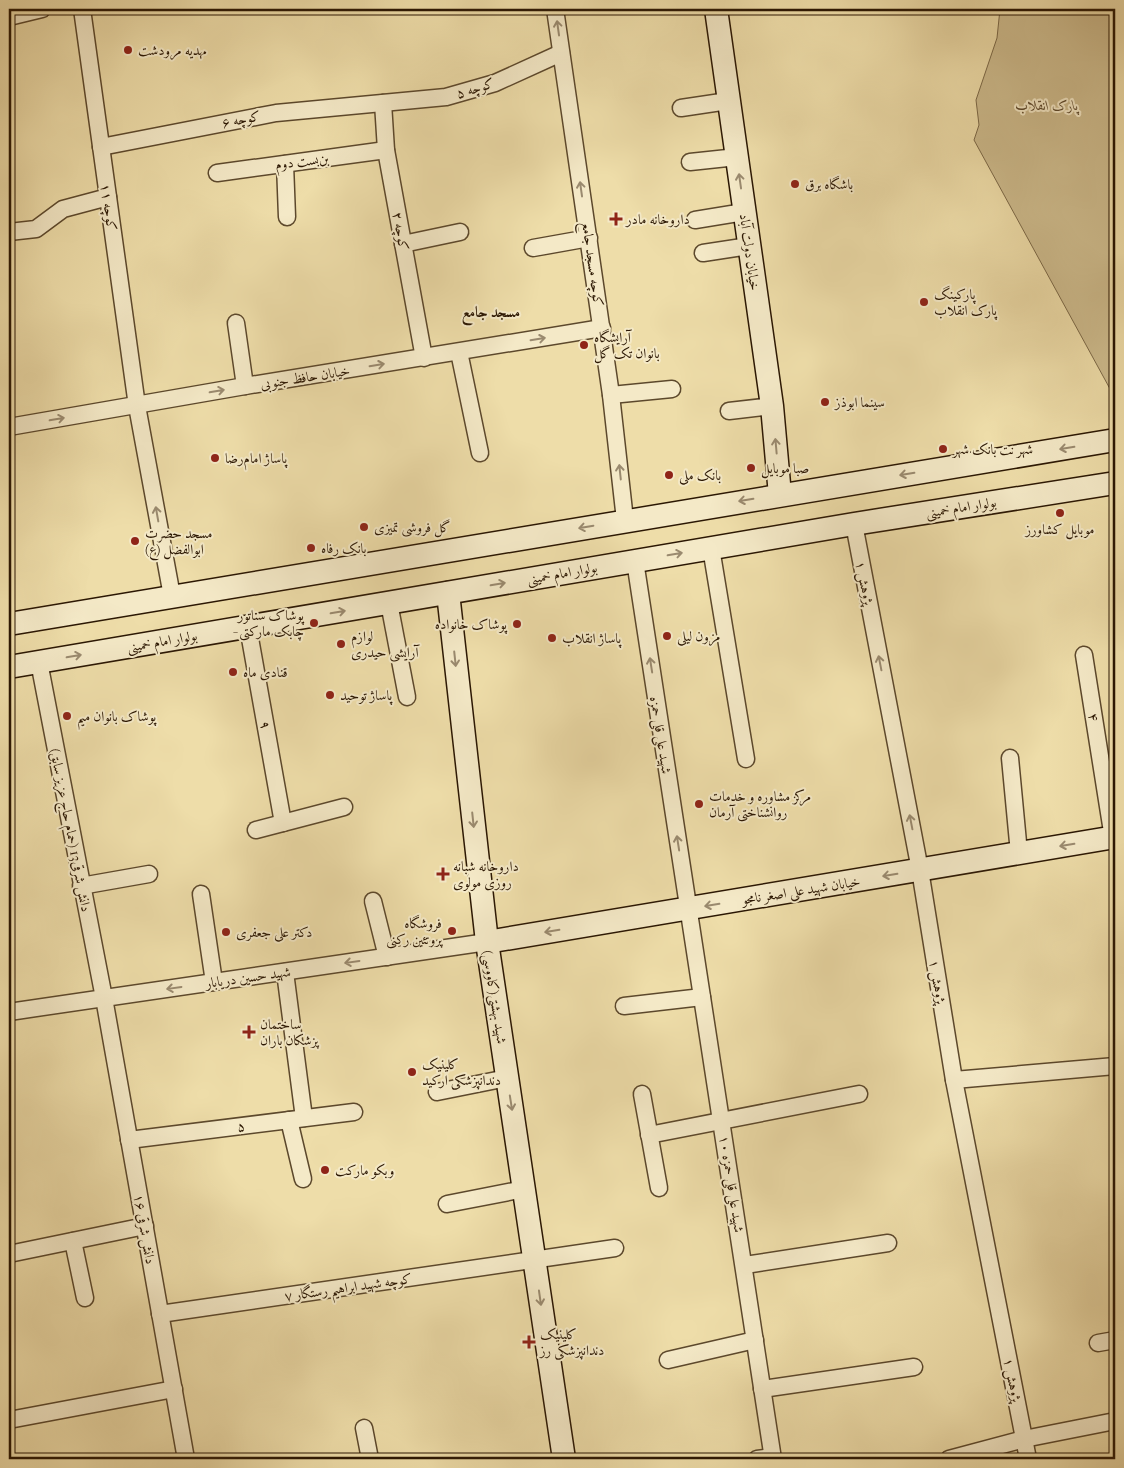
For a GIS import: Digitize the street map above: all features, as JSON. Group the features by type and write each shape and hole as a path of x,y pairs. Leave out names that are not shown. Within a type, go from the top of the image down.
{"main road":[{"name":"خیابان دولت آباد","path":"716,9 772,406 780,495"},
{"path":"9,624 1115,440"},
{"name":"بولوار امام خمینی","path":"9,667 854,524 1115,483"},
{"name":"شهید بهشتی(کاووسی)","path":"448,593 487,942 564,1459"},
{"name":"خیابان شهید علی اصغر نامجو","path":"487,942 1114,838"}],"street":[{"path":"9,17 42,9"},
{"name":"کوچه ۱۱","path":"82,9 137,406"},
{"name":"کوچه مسجد جامع","path":"555,9 612,394 625,520"},
{"name":"کوچه ۵","path":"383,103 446,97 495,84 561,53"},
{"path":"681,108 728,102"},
{"name":"کوچه ۶","path":"101,147 276,113 383,103"},
{"name":"کوچه ۲","path":"383,103 386,150 424,358"},
{"name":"بن‌بست دوم","path":"217,173 386,150"},
{"path":"690,162 737,157"},
{"path":"285,164 287,218"},
{"path":"9,232 36,229 63,209 108,197"},
{"path":"695,220 744,212"},
{"path":"403,244 460,232"},
{"path":"533,248 589,238"},
{"path":"703,253 749,246"},
{"path":"236,324 245,386"},
{"name":"خیابان حافظ جنوبی","path":"9,427 245,386 602,328"},
{"path":"459,352 480,453"},
{"path":"612,394 672,389"},
{"path":"137,406 172,596"},
{"path":"729,411 772,406"},
{"name":"پژوهش ۱","path":"854,524 920,870 954,1080 1028,1459"},
{"path":"711,548 746,759"},
{"name":"شهید علی قلی حمزه","path":"636,561 688,909"},
{"path":"389,603 407,697"},
{"name":"۹","path":"248,627 283,823"},
{"name":"۴","path":"1084,655 1114,838"},
{"name":"دانش شرقی13 (حمام حاج عزیز سابق)","path":"39,662 104,998"},
{"path":"1010,758 1020,853"},
{"path":"256,830 344,807"},
{"path":"81,886 149,874"},
{"path":"201,894 214,982"},
{"path":"373,901 387,957"},
{"name":"شهید علی قلی حمزه ۱۰","path":"688,909 745,1265 762,1389 767,1458"},
{"name":"شهید حسین دریابار","path":"9,1012 487,942"},
{"path":"285,972 296,1119 303,1179"},
{"path":"624,1006 702,997"},
{"name":"دانش شرقی ۱۶","path":"104,998 186,1459"},
{"path":"954,1080 1115,1066"},
{"path":"437,1092 508,1078"},
{"path":"642,1094 659,1188"},
{"path":"649,1135 858,1094"},
{"name":"۵","path":"129,1140 354,1112"},
{"path":"447,1204 524,1189"},
{"path":"9,1254 144,1226"},
{"path":"73,1241 84,1298"},
{"path":"745,1265 888,1242"},
{"name":"کوچه شهید ابراهیم رستگار ۷","path":"160,1314 615,1248"},
{"path":"668,1360 755,1340"},
{"path":"1098,1343 1115,1340"},
{"path":"762,1389 914,1367"},
{"path":"9,1420 174,1389"},
{"path":"950,1459 1024,1439 1115,1421"},
{"path":"364,1428 370,1459"}],"green space":[{"name":"پارک انقلاب","path":"1000,9 1115,9 1115,398 974,140 979,125 976,100 997,38"}],"place":[{"name":"مهدیه مرودشت","path":"128,50"},
{"name":"باشگاه برق","path":"795,184"},
{"name":"داروخانه مادر","path":"616,219"},
{"name":"پارکینگ پارک انقلاب","path":"924,302"},
{"name":"آرایشگاه بانوان تک گل","path":"584,345"},
{"name":"سینما ابوذز","path":"825,402"},
{"name":"شهر نت بانک شهر","path":"943,449"},
{"name":"پاساژ امام‌رضا","path":"215,458"},
{"name":"صبا موبایل","path":"751,468"},
{"name":"بانک ملی","path":"669,475"},
{"name":"موبایل کشاورز","path":"1060,513"},
{"name":"گل فروشی تمیزی","path":"364,527"},
{"name":"مسجد حضرت ابوالفضل (ع)","path":"135,541"},
{"name":"بانک رفاه","path":"311,548"},
{"name":"پوشاک سناتور - چابک مارکتی","path":"314,623"},
{"name":"پوشاک خانواده","path":"517,624"},
{"name":"مزون لیلی","path":"667,636"},
{"name":"پاساژ انقلاب","path":"552,638"},
{"name":"لوازم آرایشی حیدری","path":"341,644"},
{"name":"قنادی ماه","path":"233,672"},
{"name":"پاساژ توحید","path":"330,695"},
{"name":"پوشاک بانوان میم","path":"67,716"},
{"name":"مرکز مشاوره و خدمات روانشناختی آرمان","path":"699,804"},
{"name":"داروخانه شبانه روزی مولوی","path":"443,874"},
{"name":"فروشگاه پروتئین رکنی","path":"452,931"},
{"name":"دکتر علی جعفری","path":"226,932"},
{"name":"ساختمان پزشکان باران","path":"249,1032"},
{"name":"کلینیک دندانپزشکی ارکید","path":"412,1072"},
{"name":"وبکو مارکت","path":"325,1170"},
{"name":"کلینیک دندانپزشکی رز","path":"529,1342"}],"district":[{"name":"مسجد جامع","path":"491,312"}]}
